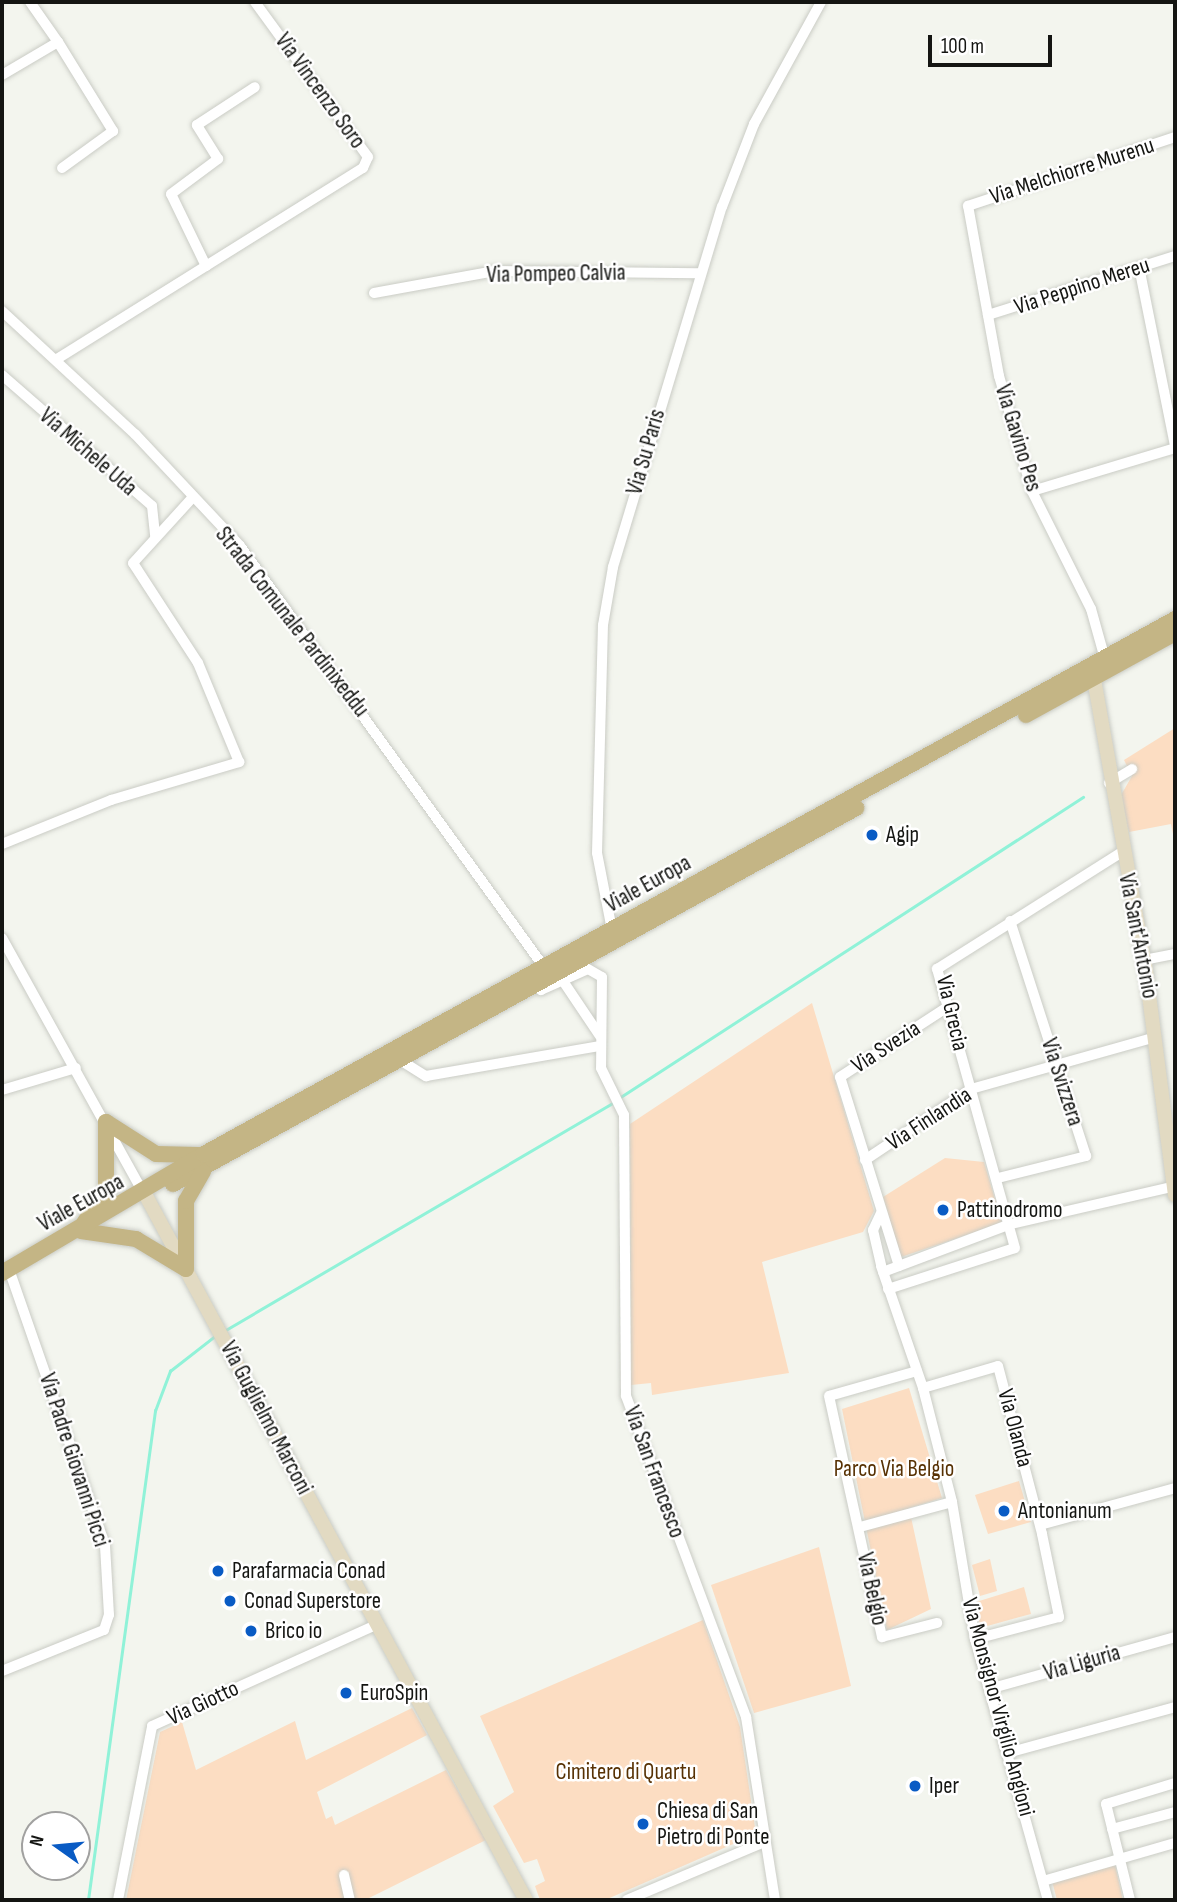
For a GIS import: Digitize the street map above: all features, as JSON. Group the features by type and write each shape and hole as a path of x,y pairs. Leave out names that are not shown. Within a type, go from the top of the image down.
{"main road":[{"name":"Viale Europa","path":"5,1271 544,967 1175,619"},
{"name":"Viale Europa","path":"205,1160 400,1060 1175,633"},
{"name":"Via Sant'Antonio","path":"1094,679 1108,784 1144,960 1175,1189"},
{"path":"106,1122 156,1154 205,1160 186,1202 186,1269"},
{"path":"106,1122 106,1191 79,1231 136,1239 186,1269"},
{"name":"Via Guglielmo Marconi","path":"145,1194 526,1900"}],"street":[{"path":"30,2 113,131 62,168"},
{"name":"Via Vincenzo Soro","path":"57,359 363,168 368,158 255,2"},
{"name":"Via Su Paris","path":"612,930 597,853 603,625 613,568 698,273 754,124 821,2"},
{"path":"2,75 58,42"},
{"path":"206,266 171,194 218,159 197,125 255,87"},
{"name":"Via Melchiorre Murenu","path":"968,206 1175,137"},
{"name":"Via Gavino Pes","path":"968,206 988,315 1032,491 1091,609 1105,659"},
{"name":"Via Peppino Mereu","path":"988,315 1175,256"},
{"path":"1032,491 1175,447 1139,267"},
{"name":"Via Pompeo Calvia","path":"374,293 495,271 698,273"},
{"name":"Strada Comunale Pardinixeddu","path":"2,311 57,359 240,546 544,967"},
{"name":"Via Michele Uda","path":"2,375 152,506 155,537"},
{"path":"2,844 111,800 239,762 198,663 134,568 136,556 193,497"},
{"path":"1108,784 1132,769"},
{"name":"Via Grecia","path":"1011,1224 946,1008 937,969 1122,852"},
{"name":"Via Svizzera","path":"999,1178 1086,1156 1010,921"},
{"name":"Via Guglielmo Marconi","path":"2,938 145,1194"},
{"path":"1144,960 1175,954"},
{"name":"Via San Francesco","path":"535,985 541,990 588,969 602,977 600,1041 609,1092 621,1110 626,1396 746,1717 762,1843 775,1900"},
{"name":"Via San Francesco","path":"563,981 600,1041"},
{"name":"Via Svezia","path":"899,1266 839,1077 946,1008"},
{"name":"Via Finlandia","path":"865,1160 971,1088 1156,1037"},
{"path":"400,1060 426,1076 600,1041"},
{"path":"2,1090 76,1068"},
{"path":"883,1272 1011,1224 1175,1189"},
{"name":"Via Svezia","path":"881,1213 873,1230 883,1272"},
{"path":"888,1289 1015,1248 1011,1224"},
{"name":"Via Padre Giovanni Picci","path":"2,1671 104,1630 109,1615 106,1545 5,1271"},
{"name":"Via Monsignor Virgilio Angioni","path":"883,1272 923,1388 952,1502 975,1639 1011,1752 1048,1900"},
{"name":"Via Olanda","path":"923,1388 998,1366 1040,1525 1059,1617 975,1639"},
{"name":"Via Belgio","path":"917,1371 830,1396 882,1637 937,1623"},
{"path":"1040,1525 1175,1488"},
{"name":"Via Belgio","path":"860,1527 952,1502"},
{"name":"Via Giotto","path":"118,1900 152,1726 378,1624"},
{"name":"Via Liguria","path":"989,1689 1175,1637"},
{"path":"1011,1752 1175,1707"},
{"path":"1130,1900 1106,1804 1175,1783"},
{"path":"1112,1829 1175,1812"},
{"path":"627,1900 762,1843"},
{"path":"1043,1881 1175,1843"},
{"path":"344,1875 351,1900"}],"green space":[{"path":"1175,728 1175,844 1171,824 1129,832 1121,795 1132,776 1124,760"},
{"path":"812,1003 874,1211 863,1232 762,1262 789,1373 652,1395 651,1383 631,1385 630,1124"},
{"name":"Pattinodromo","path":"945,1158 984,1162 1002,1223 901,1257 883,1197"},
{"name":"Parco Via Belgio","path":"909,1388 942,1498 909,1508 931,1609 887,1630 842,1409"},
{"name":"Antonianum","path":"1019,1481 1031,1522 988,1534 975,1495"},
{"path":"819,1547 851,1686 754,1713 711,1585"},
{"path":"990,1559 997,1591 980,1596 972,1565"},
{"path":"1024,1587 1031,1614 980,1628 976,1602"},
{"name":"Cimitero di Quartu","path":"703,1620 740,1727 756,1834 605,1900 540,1900 535,1886 545,1881 537,1859 524,1863 493,1806 514,1792 480,1716"},
{"path":"412,1708 427,1735 317,1792 326,1819 332,1816 335,1825 446,1770 486,1840 365,1900 126,1900 160,1732 182,1722 196,1770 295,1721 306,1760"},
{"path":"1115,1865 1123,1900 1057,1900 1052,1881"}],"waterway":[{"path":"619,1098 1083,797"},
{"path":"224,1331 614,1102"},
{"path":"88,1900 155,1411 170,1371 215,1336"}],"place":[{"name":"Agip","path":"872,835"},
{"name":"Pattinodromo","path":"943,1210"},
{"name":"Antonianum","path":"1004,1511"},
{"name":"Parafarmacia Conad","path":"218,1571"},
{"name":"Conad Superstore","path":"230,1601"},
{"name":"Brico io","path":"251,1631"},
{"name":"EuroSpin","path":"346,1693"},
{"name":"Iper","path":"915,1786"},
{"name":"Chiesa di San Pietro di Ponte","path":"643,1824"}]}
